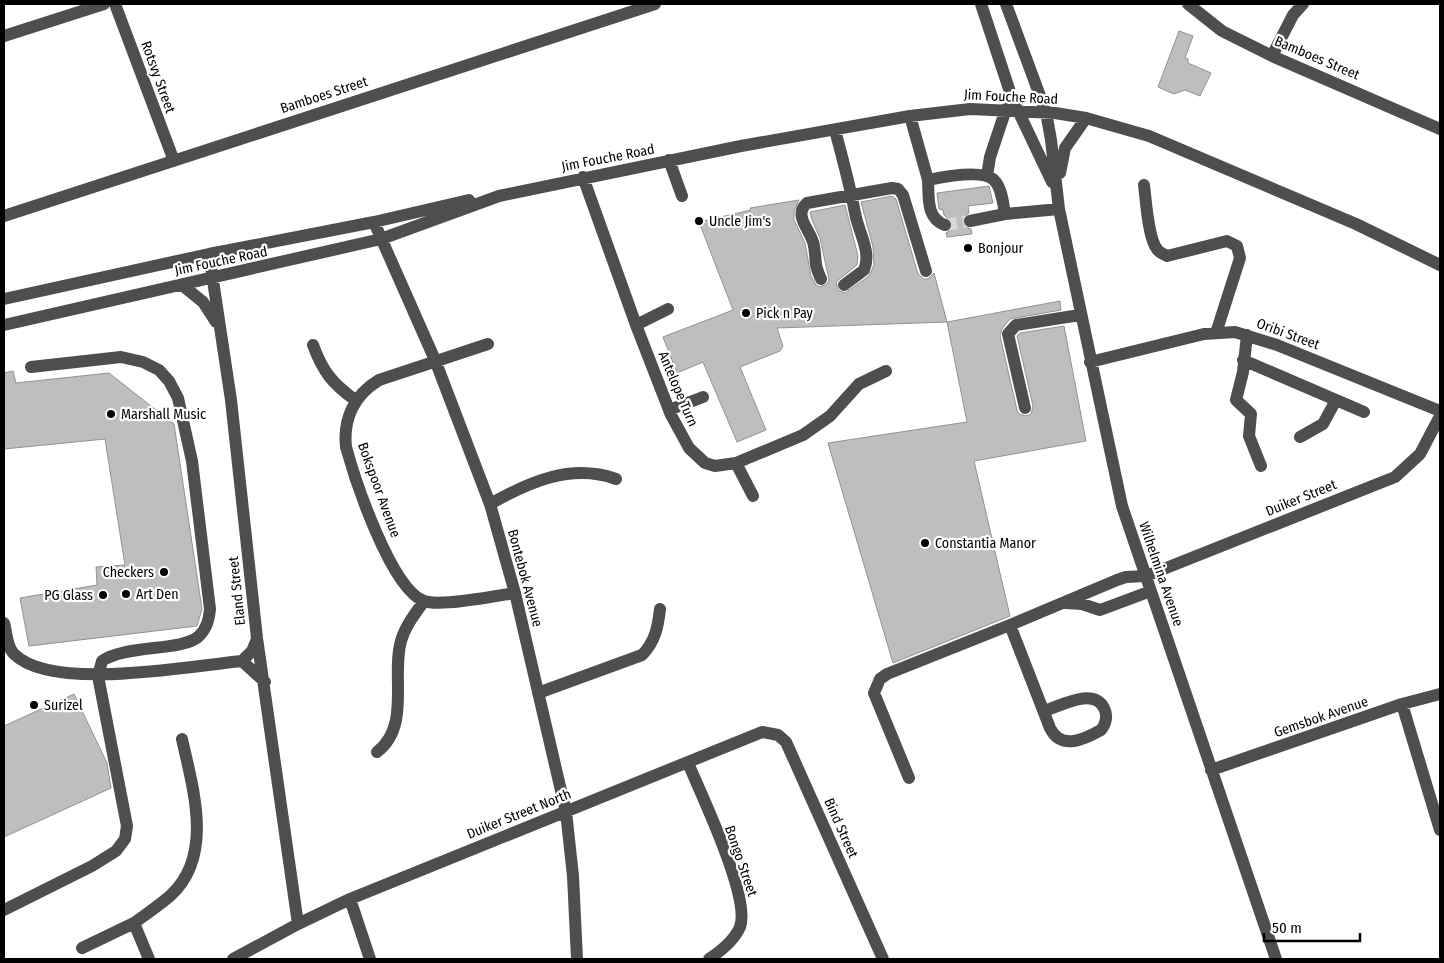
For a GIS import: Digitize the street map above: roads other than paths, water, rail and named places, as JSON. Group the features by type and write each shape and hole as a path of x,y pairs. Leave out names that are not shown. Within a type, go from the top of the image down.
{"street":[{"path":"4,36 104,4"},
{"name":"Rotsvy Street","path":"115,4 174,161"},
{"name":"Bamboes Street","path":"4,216 654,4"},
{"name":"Wilhelmina Avenue","path":"981,4 1011,110 1057,198"},
{"name":"Wilhelmina Avenue","path":"1006,4 1046,112 1057,198 1080,316 1122,506 1276,959"},
{"name":"Bamboes Street","path":"1188,4 1222,31 1272,56 1440,129"},
{"path":"1272,56 1293,15 1303,4"},
{"name":"Jim Fouche Road","path":"4,299 209,254 374,222 422,210 499,196 669,160 910,116 959,109 1046,112 1086,118 1149,136 1198,155 1356,224 1440,265"},
{"path":"987,176 990,156 1011,110"},
{"path":"910,116 928,180 931,214 936,222 945,224"},
{"path":"970,221 1005,214 1057,198 1062,155 1086,118"},
{"path":"834,130 855,214 862,233 866,266 859,276 844,285"},
{"path":"669,160 682,196"},
{"path":"928,180 947,176 987,176 995,181 1001,194 1005,214"},
{"name":"Antelope Turn","path":"583,178 669,410 684,440 697,457 715,466 736,463 770,450 811,430 830,416 859,384 886,371"},
{"path":"1144,185 1152,236 1156,249 1161,253 1167,256 1228,241 1237,246 1240,258 1216,333"},
{"path":"822,279 814,264 814,246 804,224 802,209 807,203 892,188 901,192 926,271"},
{"name":"Jim Fouche Road","path":"4,325 381,239 499,196"},
{"name":"Bontebok Avenue","path":"374,222 435,360 490,504 515,593 566,812 573,876 577,959"},
{"name":"Eland Street","path":"209,254 231,400 257,638 265,682 298,924"},
{"path":"182,285 196,295 208,308 220,330"},
{"path":"636,325 668,310"},
{"path":"1025,408 1008,334 1010,330 1016,325 1080,316"},
{"name":"Oribi Street","path":"1090,362 1166,342 1216,333 1235,332 1247,335 1440,411"},
{"path":"1247,335 1243,372 1236,400 1251,414 1249,436 1261,466"},
{"path":"313,345 322,368 332,381 355,400 367,387 379,380 488,344"},
{"path":"4,910 92,866 116,851 125,839 127,826 98,676 102,662 107,658 193,640 204,631 208,623 210,609 192,461 178,398 169,381 159,370 143,362 120,357 31,367"},
{"path":"1244,360 1364,412"},
{"path":"669,410 703,397"},
{"name":"Bokspoor Avenue","path":"355,400 345,435 351,466 386,552 401,581 424,601"},
{"path":"1300,437 1323,424 1336,400"},
{"name":"Duiker Street","path":"909,778 874,693 880,679 887,674 1126,577 1146,576 1395,477 1420,454 1440,416"},
{"path":"736,463 754,496"},
{"path":"490,504 514,490 560,474 600,473 616,479"},
{"path":"1063,603 1082,604 1100,610 1151,591"},
{"path":"377,752 390,738 395,722 399,686 400,643 405,629 424,601 462,601 515,593"},
{"path":"538,693 642,655 650,647 655,637 660,609"},
{"path":"4,618 10,647 22,660 48,670 98,676 242,661 252,651 257,638"},
{"path":"1010,625 1044,712 1053,735 1062,741 1071,742 1101,730 1106,717 1106,710 1100,702 1088,697 1044,712"},
{"path":"242,661 265,682"},
{"name":"Gemsbok Avenue","path":"1211,770 1402,704 1440,694"},
{"path":"1402,704 1440,830"},
{"name":"Bind Street","path":"752,735 762,732 772,733 786,742 883,959"},
{"name":"Duiker Street North","path":"233,959 350,899 688,763 752,735"},
{"path":"82,948 134,923 172,895 185,878 192,863 198,832 195,803 182,739"},
{"name":"Bongo Street","path":"688,763 735,880 742,910 741,925 733,940 708,959"},
{"path":"350,899 370,959"},
{"path":"134,923 149,959"}],"tunnel":[{"path":"945,225 970,221"}],"place":[{"name":"Uncle Jim's","path":"699,221"},
{"name":"Bonjour","path":"968,248"},
{"name":"Pick n Pay","path":"746,313"},
{"name":"Marshall Music","path":"111,414"},
{"name":"Constantia Manor","path":"925,543"},
{"name":"Checkers","path":"164,572"},
{"name":"Art Den","path":"126,594"},
{"name":"PG Glass","path":"103,595"},
{"name":"Surizel","path":"34,705"}]}
